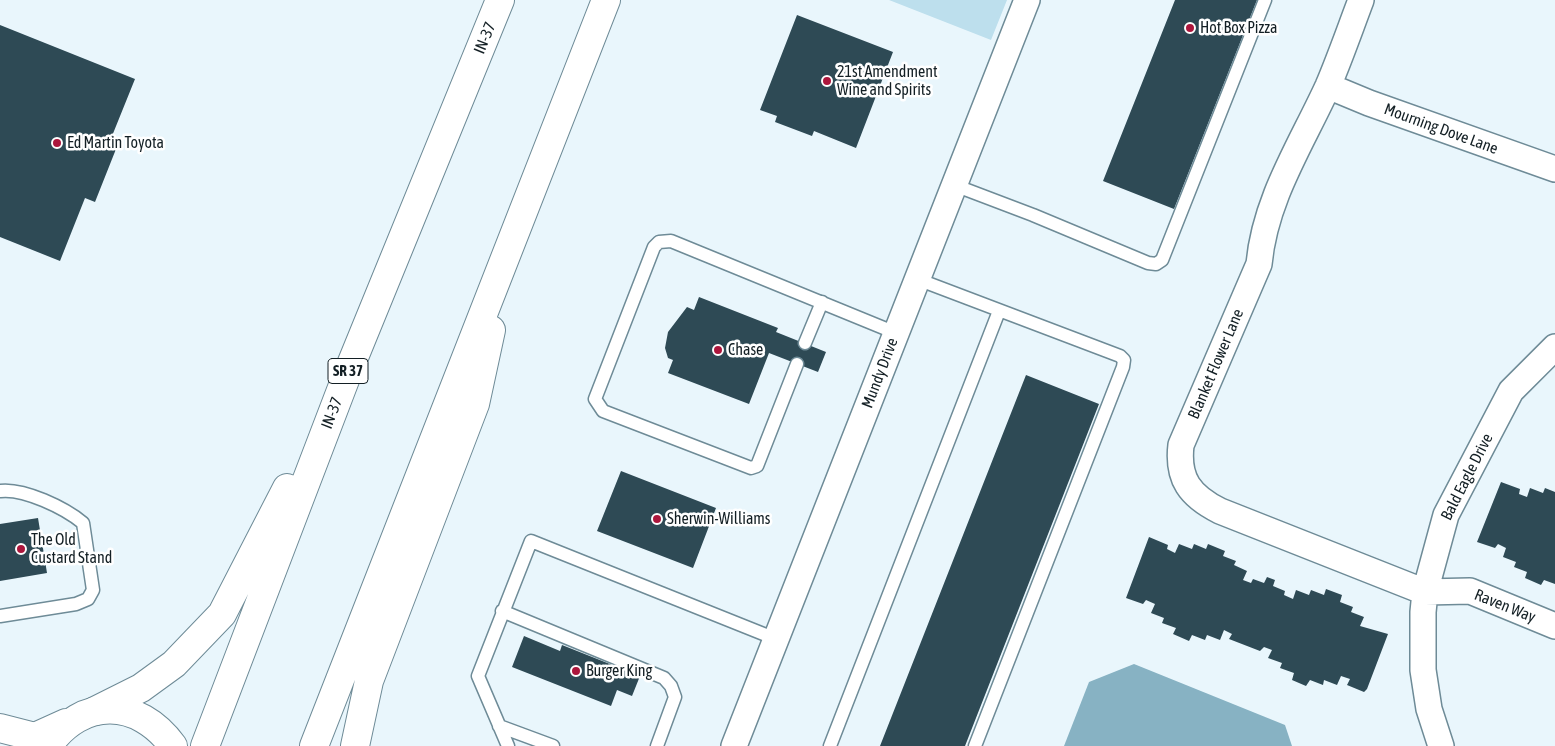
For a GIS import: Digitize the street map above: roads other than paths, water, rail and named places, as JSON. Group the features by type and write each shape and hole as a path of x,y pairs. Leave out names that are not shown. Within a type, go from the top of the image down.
{"main road":[{"name":"IN-37","path":"205,746 348,372 500,0"},
{"path":"314,746 606,0"},
{"path":"355,746 369,681 475,404 508,248"},
{"path":"0,728 35,737 141,688 174,664 222,614 348,372"},
{"path":"48,746 55,735 85,714 120,710 149,721 173,746"}],"street":[{"name":"Mundy Drive","path":"734,746 1027,0"},
{"name":"Blanket Flower Lane","path":"1361,0 1328,86 1283,174 1261,239 1259,264 1181,445 1179,463 1183,478 1191,491 1203,502 1425,592"},
{"name":"Mourning Dove Lane","path":"1328,86 1369,103 1555,169"},
{"name":"Bald Eagle Drive","path":"1441,746 1429,709 1422,670 1425,592 1446,515 1511,391 1555,347"},
{"name":"Raven Way","path":"1425,592 1470,592 1555,626"}],"lane":[{"path":"954,185 1033,215 1148,263 1156,264 1162,260 1265,0"},
{"path":"797,364 757,466 750,468 603,411 595,399 654,247 659,242 671,241 896,333"},
{"path":"917,279 1120,356 1124,360 1123,367 975,746"},
{"path":"806,343 822,302"},
{"path":"830,746 999,311"},
{"path":"0,491 10,490 32,496 74,516 83,523 93,590 88,599 76,604 0,616"},
{"path":"508,746 478,676 531,541 776,639"},
{"path":"502,611 664,678 671,686 675,697 657,746"},
{"path":"499,726 553,746"}],"place":[{"name":"Hot Box Pizza","path":"1190,28"},
{"name":"21st Amendment Wine and Spirits","path":"827,81"},
{"name":"Ed Martin Toyota","path":"57,143"},
{"name":"Chase","path":"718,350"},
{"name":"Sherwin-Williams","path":"657,519"},
{"name":"The Old Custard Stand","path":"21,549"},
{"name":"Burger King","path":"576,671"}]}
